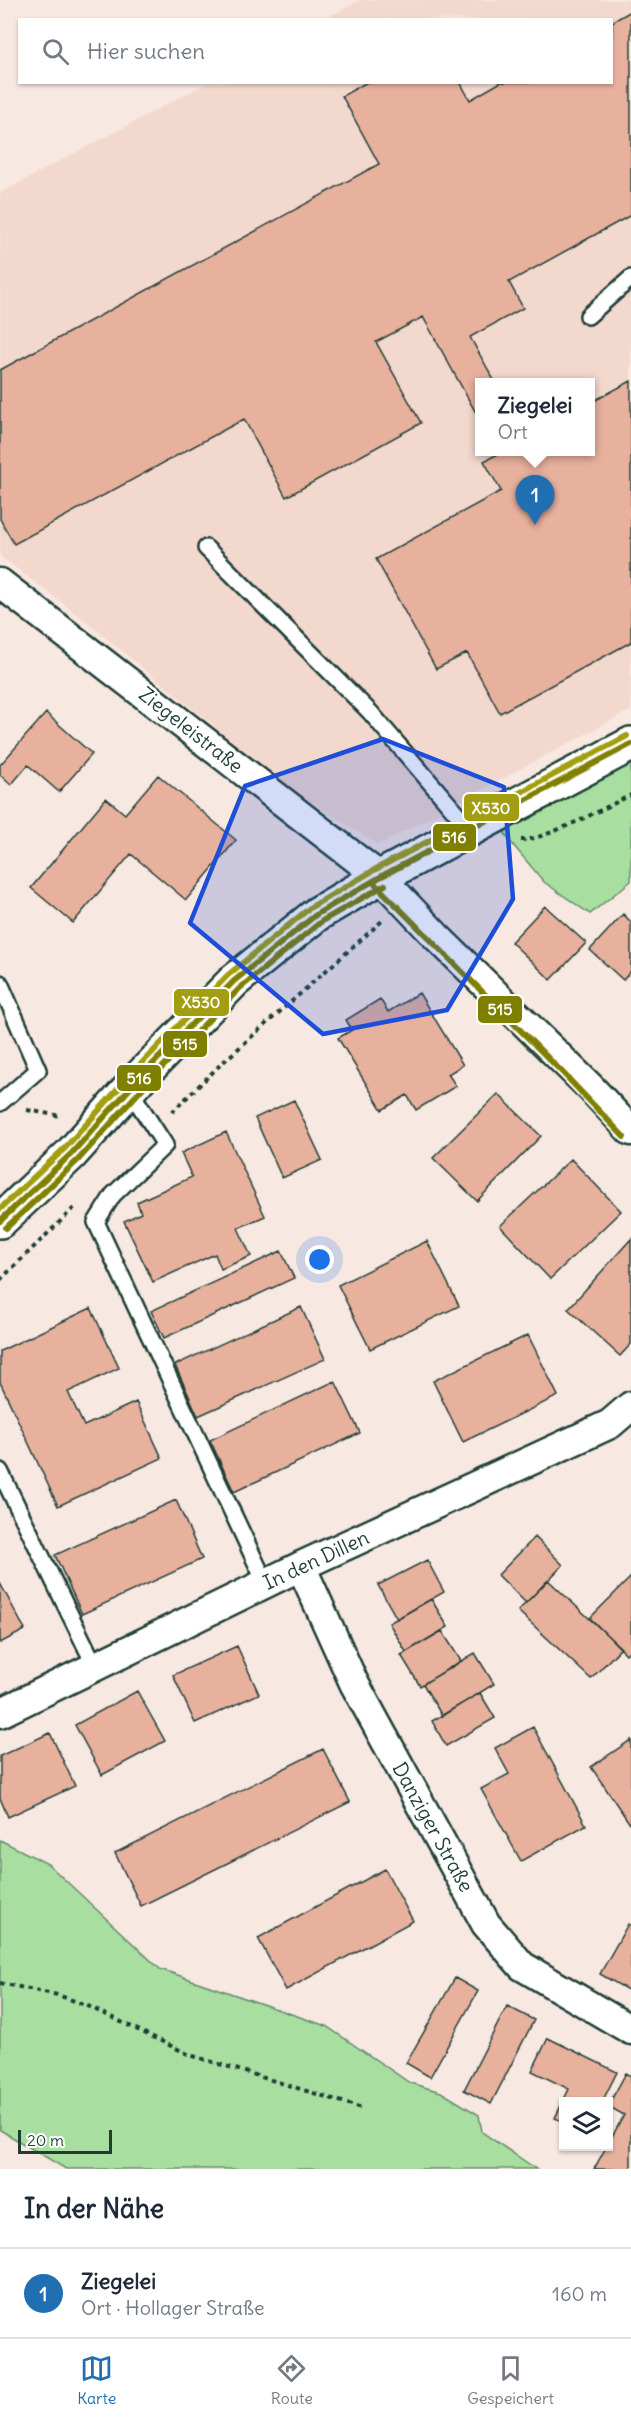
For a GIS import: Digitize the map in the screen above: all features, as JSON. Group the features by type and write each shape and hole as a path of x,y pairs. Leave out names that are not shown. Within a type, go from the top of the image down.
{"main road":[{"path":"0,1221 71,1154 129,1089 234,981 317,914 380,877 631,744"}],"street":[{"name":"Ziegeleistraße","path":"0,583 380,877 631,1131"},
{"name":"In den Dillen","path":"0,1713 301,1566 610,1424 631,1406"},
{"name":"Danziger Straße","path":"301,1566 354,1683 486,1924 522,1966 631,2030"}],"lane":[{"path":"588,316 631,278"},
{"path":"206,548 369,712 471,830"},
{"path":"0,983 38,1071 0,1102"},
{"path":"129,1089 165,1145 113,1195 96,1222 266,1584"},
{"path":"0,1471 96,1668"}],"path":[{"path":"519,840 528,841 545,835 631,795"},
{"path":"154,1129 221,1064 404,902"},
{"path":"21,1109 72,1118 92,1131"},
{"path":"0,1280 77,1205"},
{"path":"0,1983 58,1995 88,2006 190,2055 362,2108"}],"highlighted area":[{"path":"383,739 504,787 513,899 447,1010 323,1034 190,923 245,786"}],"shaded area":[{"path":"361,0 631,0 631,710 378,845 295,792 69,608 0,556 0,193 205,84 613,84 613,18 326,18"}],"green space":[{"path":"631,744 631,881 590,914 544,882 509,840 495,817"},
{"path":"0,1840 48,1864 160,1969 326,2026 410,2083 441,2092 479,2115 482,2132 536,2169 66,2169 0,2130"}],"building":[{"path":"631,11 631,215 509,282 523,308 470,337 493,378 475,378 475,411 423,317 376,342 421,423 286,497 244,419 14,544 0,519 0,370 379,164 342,96 363,84 461,84 470,100 498,84 613,84 613,21"},
{"path":"631,381 631,642 500,713 467,653 436,669 376,559 501,491 484,461 494,456 595,456 595,400"},
{"path":"46,713 92,754 59,792 28,765 11,785 0,775 0,765"},
{"path":"158,775 236,840 186,900 131,854 73,923 31,888 106,798 125,814"},
{"path":"545,906 586,943 551,980 511,942"},
{"path":"623,914 631,922 631,971 623,980 590,950"},
{"path":"419,993 463,1065 448,1074 456,1086 416,1110 407,1095 382,1110 338,1038 352,1030 346,1020 380,999 388,1012"},
{"path":"498,1094 541,1136 477,1201 433,1158"},
{"path":"294,1100 322,1160 282,1178 255,1118"},
{"path":"226,1132 265,1216 238,1228 251,1256 221,1269 215,1254 153,1282 124,1221 141,1213 137,1202 192,1177 181,1153"},
{"path":"571,1159 621,1211 550,1279 500,1226"},
{"path":"631,1239 631,1344 620,1356 568,1309"},
{"path":"427,1241 459,1306 370,1349 338,1285"},
{"path":"281,1251 294,1278 164,1338 151,1311"},
{"path":"301,1307 325,1359 198,1416 175,1365"},
{"path":"91,1308 119,1368 68,1392 84,1426 136,1402 162,1458 58,1506 0,1382 0,1351"},
{"path":"528,1335 558,1396 463,1442 433,1381"},
{"path":"335,1381 360,1433 234,1492 210,1440"},
{"path":"176,1500 202,1559 82,1614 55,1555"},
{"path":"535,1537 563,1565 526,1603 498,1575"},
{"path":"427,1560 444,1592 397,1619 378,1585"},
{"path":"631,1577 631,1649 626,1654 590,1618"},
{"path":"548,1580 621,1648 591,1679 518,1611"},
{"path":"0,1583 25,1630 0,1643"},
{"path":"431,1599 448,1627 406,1652 389,1623"},
{"path":"442,1631 461,1661 420,1686 401,1655"},
{"path":"237,1646 259,1694 195,1723 173,1675"},
{"path":"475,1653 494,1684 442,1716 423,1684"},
{"path":"137,1691 165,1741 102,1775 75,1725"},
{"path":"480,1693 495,1718 446,1746 432,1721"},
{"path":"533,1727 586,1825 521,1861 481,1789 509,1774 495,1748"},
{"path":"50,1733 75,1786 8,1817 0,1798 0,1756"},
{"path":"631,1740 631,1824 630,1824 591,1767"},
{"path":"323,1749 350,1802 141,1906 115,1853"},
{"path":"385,1869 413,1921 286,1990 258,1938"},
{"path":"628,1924 631,1926 631,1992 600,1974"},
{"path":"455,1978 478,1991 430,2077 406,2063"},
{"path":"507,2006 534,2020 491,2104 464,2090"},
{"path":"548,2038 617,2072 604,2097 565,2097 569,2089 532,2071"},
{"path":"626,2073 631,2076 631,2169 594,2169 604,2151 613,2151 613,2135 624,2115 613,2109 613,2097"}],"transit line":[{"name":"X530","path":"0,1209 65,1148 136,1069 228,975 311,907 376,869 627,736"},
{"name":"516","path":"0,1221 71,1154 142,1075 234,981 317,914 380,877 631,744"},
{"name":"515","path":"374,883 624,1137"},
{"name":"515","path":"6,1228 78,1160 149,1081 240,988 322,921 385,885"}],"place":[{"name":"Ziegelei","path":"535,525"}]}
